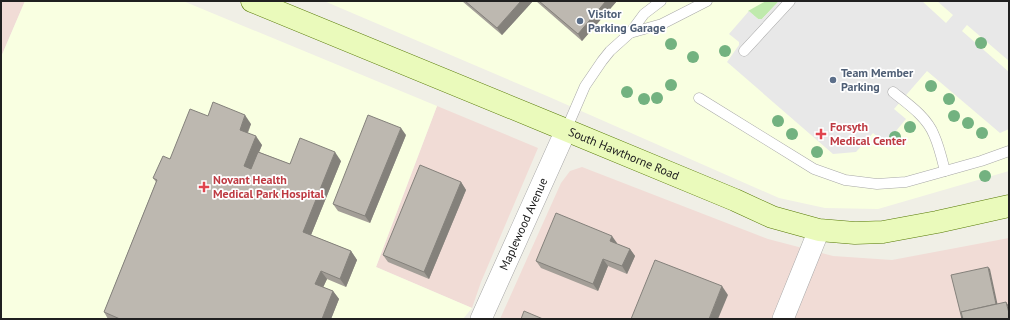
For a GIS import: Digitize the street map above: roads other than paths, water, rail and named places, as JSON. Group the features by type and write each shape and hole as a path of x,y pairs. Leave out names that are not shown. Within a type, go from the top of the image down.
{"main road":[{"name":"South Hawthorne Road","path":"252,1 280,6 566,130 772,217 819,230 856,233 883,232 1009,206"}],"street":[{"name":"Maplewood Avenue","path":"481,319 566,130"},
{"path":"783,319 819,230"}],"lane":[{"path":"566,130 585,86 602,61 610,51 630,33 644,14 661,1"},
{"path":"630,33 662,24 707,1"},
{"path":"744,51 790,1"},
{"path":"893,92 917,113 934,134 945,171"},
{"path":"699,98 814,169 845,180 877,184 906,182 981,161 1009,151"}],"place":[{"name":"Visitor Parking Garage","path":"580,21"},
{"name":"Team Member Parking","path":"833,80"},
{"name":"Forsyth Medical Center","path":"821,134"},
{"name":"Novant Health Medical Park Hospital","path":"204,187"}]}
